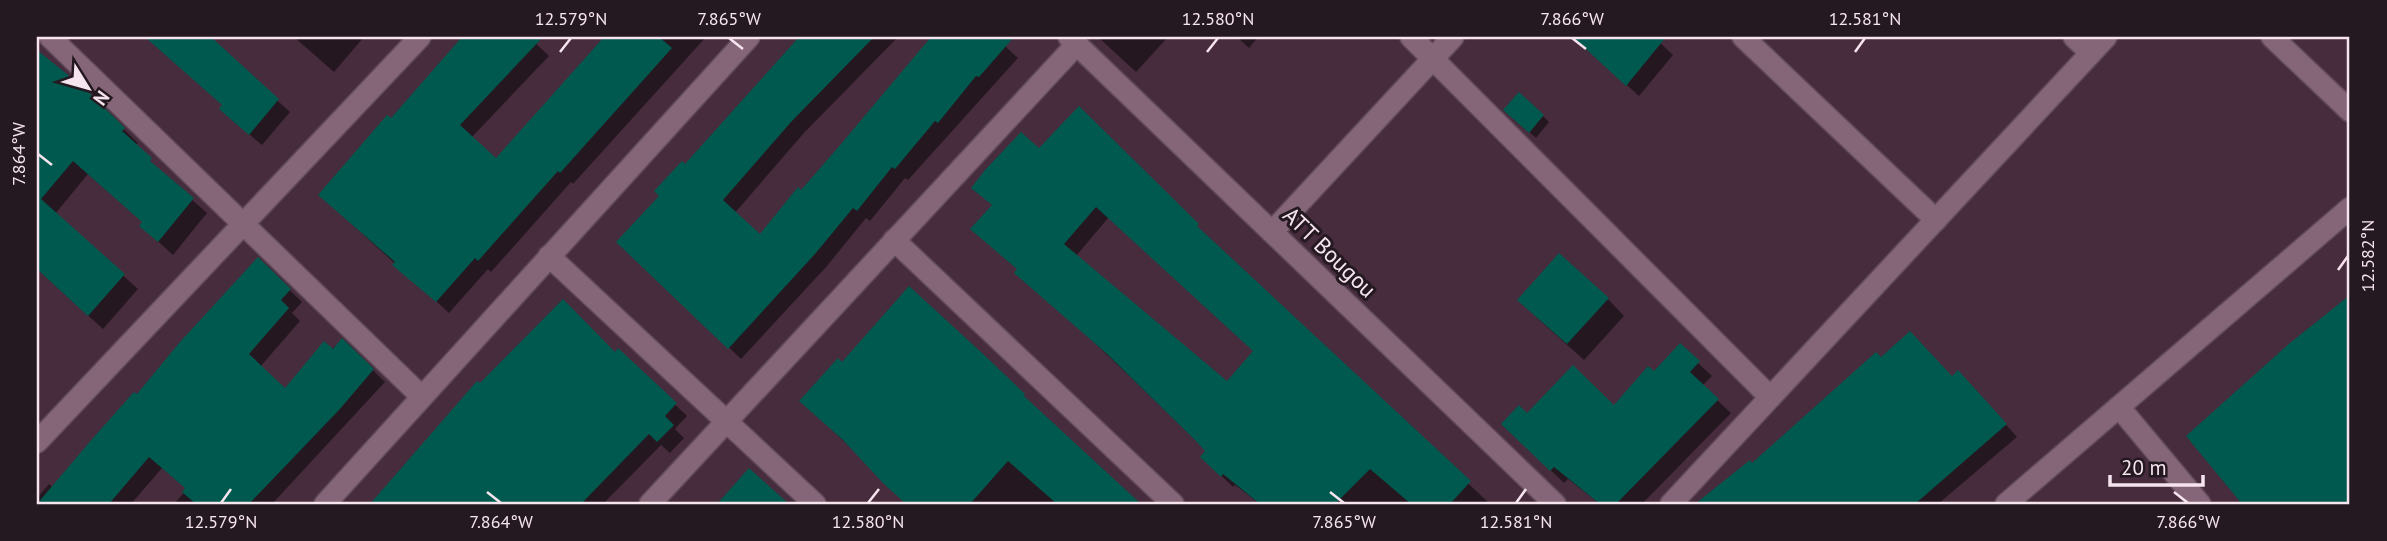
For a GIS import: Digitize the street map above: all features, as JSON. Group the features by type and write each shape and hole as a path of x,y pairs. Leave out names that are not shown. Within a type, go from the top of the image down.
{"street":[{"path":"50,37 421,396"},
{"path":"325,504 749,37"},
{"path":"1411,37 1770,397"},
{"path":"1272,232 1454,37"},
{"path":"1743,37 1936,220"},
{"path":"2074,37 2091,53"},
{"path":"1671,504 2106,37"},
{"path":"2272,37 2350,111"},
{"path":"37,442 416,38"},
{"path":"650,504 894,240 1073,40"},
{"name":"ATT Bougou","path":"1073,40 1555,504"},
{"path":"2007,504 2350,208"},
{"path":"894,240 1173,504"},
{"path":"549,256 815,504"},
{"path":"2119,407 2200,504"}],"building":[{"path":"145,37 211,37 279,99 249,135 219,109 222,105"},
{"path":"462,37 543,37 460,125 496,158 604,37 659,37 672,48 560,173 558,171 478,261 475,258 436,302 392,265 395,262 318,195 387,115 391,118"},
{"path":"799,37 874,37 791,122 723,200 760,234 798,187 801,190 841,144 931,37 1014,37 979,77 976,76 938,123 935,121 895,169 892,167 857,211 853,208 728,349 616,242 659,196 654,191 682,161 685,164"},
{"path":"1573,37 1666,37 1626,86"},
{"path":"37,50 83,87 125,128 122,131 152,158 150,161 194,198 158,242 139,226 142,222 73,161 41,199 125,274 88,316 37,269"},
{"path":"1519,92 1544,115 1529,133 1503,110"},
{"path":"1079,106 1199,224 1197,226 1471,481 1450,504 1411,504 1370,469 1335,504 1260,504 1223,474 1221,477 1200,457 1205,451 1196,441 1106,353 1014,273 1017,269 970,229 992,205 971,188 985,170 1021,132 1039,148","holes":["1096,207 1253,351 1227,381 1064,244"]},
{"path":"1559,253 1609,298 1567,344 1517,300"},
{"path":"258,257 291,289 281,300 289,308 249,354 285,388 324,341 333,349 342,338 374,369 339,410 249,504 196,504 182,492 185,488 149,457 109,504 37,504 134,392 137,394 180,342"},
{"path":"909,286 1141,504 1057,504 1008,461 970,504 906,504 883,483 843,440 799,401 838,358 842,362"},
{"path":"2350,295 2350,504 2242,504 2186,436 2290,343"},
{"path":"563,299 615,352 618,348 677,403 665,416 674,425 657,442 649,434 581,504 370,504 477,381 480,383"},
{"path":"1910,331 1952,376 1958,370 2007,424 1915,504 1695,504 1750,460 1752,463 1876,352 1881,357"},
{"path":"1680,343 1700,361 1690,372 1719,399 1616,504 1600,504 1554,467 1550,471 1501,424 1519,405 1527,413 1573,365 1614,405 1648,366 1654,371"},
{"path":"749,468 789,504 717,504"}]}
